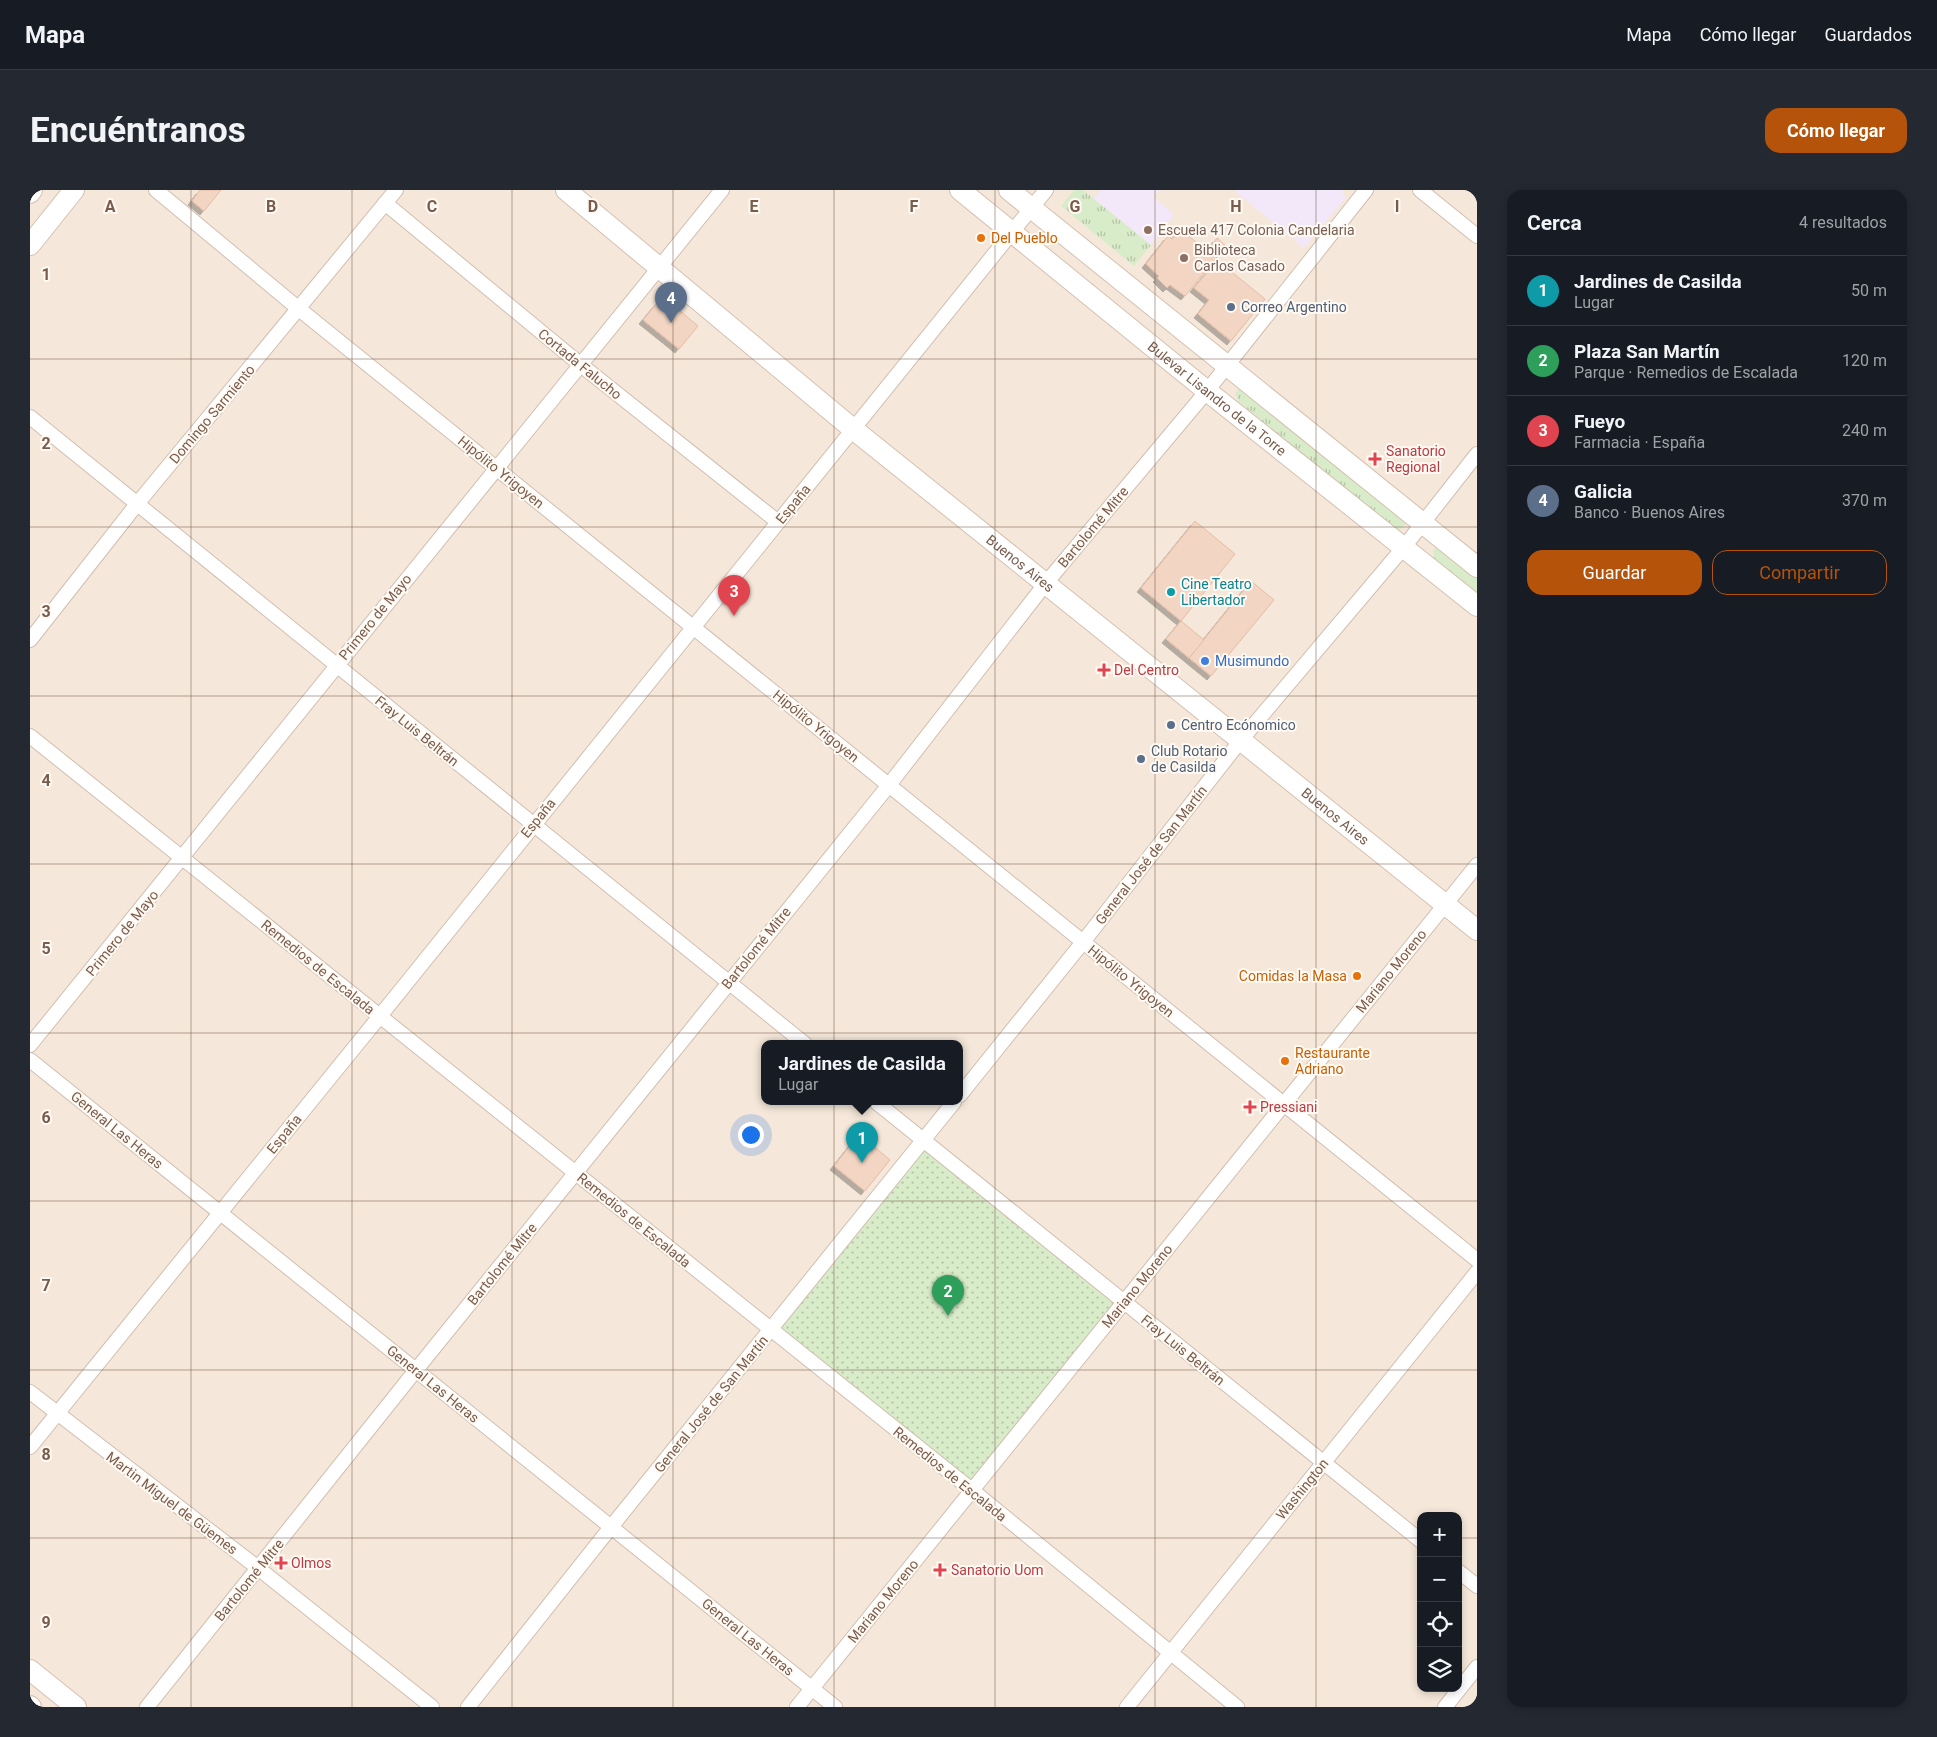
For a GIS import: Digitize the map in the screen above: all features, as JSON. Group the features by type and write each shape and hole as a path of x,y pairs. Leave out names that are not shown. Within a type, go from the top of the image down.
{"main road":[{"path":"30,245 74,190"},
{"name":"Buenos Aires","path":"566,190 853,429 1477,930"},
{"name":"Bulevar Lisandro de la Torre","path":"960,190 1207,391 1477,606"},
{"path":"1010,190 1477,567"},
{"path":"30,1670 76,1707"}],"street":[{"name":"Hipólito Yrigoyen","path":"156,190 299,309 1477,1260"},
{"name":"Domingo Sarmiento","path":"30,640 137,504 396,190"},
{"name":"Primero de Mayo","path":"30,1045 722,190"},
{"name":"España","path":"30,1447 1046,190"},
{"name":"Bartolomé Mitre","path":"147,1707 728,982 889,785 1046,583 1207,391 1366,190"},
{"path":"1420,190 1477,236"},
{"name":"Cortada Falucho","path":"385,203 581,365 778,522"},
{"name":"Fray Luis Beltrán","path":"30,417 800,1040"},
{"name":"General José de San Martín","path":"963,1091 1241,740 1404,547 1477,454"},
{"name":"Remedios de Escalada","path":"30,736 973,1491 1237,1707"},
{"name":"Mariano Moreno","path":"797,1707 1477,865"},
{"name":"General Las Heras","path":"30,1060 835,1707"},
{"name":"Fray Luis Beltrán","path":"880,1105 1417,1538"},
{"name":"General José de San Martín","path":"468,1707 952,1105"},
{"name":"Washington","path":"1127,1707 1477,1272"},
{"name":"Martin Miguel de Güemes","path":"30,1392 258,1568 432,1707"},
{"path":"1462,1574 1477,1586"},
{"path":"1446,1707 1477,1667"}],"shaded area":[{"path":"30,190 1477,190 1477,1707 30,1707"},
{"name":"Escuela 417 Colonia Candelaria","path":"1101,190 1159,190 1154,197 1174,215 1151,245 1094,199"},
{"path":"1234,190 1343,190 1342,192 1346,197 1304,248"}],"green space":[{"path":"1074,190 1083,190 1151,245 1134,266 1061,206"},
{"path":"1242,386 1407,522 1401,529 1395,530 1238,401 1236,392"},
{"path":"1438,545 1477,571 1477,595 1434,560 1433,551"},
{"path":"923,1140 1124,1302 973,1491 771,1330"}],"building":[{"path":"200,190 221,190 204,211 192,201"},
{"name":"Biblioteca Carlos Casado","path":"1180,229 1207,251 1217,238 1226,246 1185,296 1170,285 1167,288 1157,278 1159,276 1146,264 1168,236 1172,239"},
{"name":"Correo Argentino","path":"1217,260 1265,299 1231,341 1198,314 1209,300 1194,288"},
{"path":"667,300 698,326 679,349 643,320 657,303"},
{"path":"1195,521 1235,554 1181,621 1141,588"},
{"path":"1251,581 1274,600 1211,676 1189,658"},
{"path":"1181,621 1204,640 1189,658 1166,639"},
{"path":"859,1134 890,1160 865,1191 834,1166"}],"place":[{"name":"Escuela 417 Colonia Candelaria","path":"1148,230"},
{"name":"Del Pueblo","path":"981,238"},
{"name":"Biblioteca Carlos Casado","path":"1184,258"},
{"name":"Correo Argentino","path":"1231,307"},
{"name":"Galicia","path":"671,323"},
{"name":"Sanatorio Regional","path":"1375,459"},
{"name":"Cine Teatro Libertador","path":"1171,592"},
{"name":"Fueyo","path":"734,616"},
{"name":"Musimundo","path":"1205,661"},
{"name":"Del Centro","path":"1104,670"},
{"name":"Centro Ecónomico","path":"1171,725"},
{"name":"Club Rotario de Casilda","path":"1141,759"},
{"name":"Comidas la Masa","path":"1357,976"},
{"name":"Restaurante Adriano","path":"1285,1061"},
{"name":"Pressiani","path":"1250,1107"},
{"name":"Jardines de Casilda","path":"862,1163"},
{"name":"Plaza San Martín","path":"948,1316"},
{"name":"Olmos","path":"281,1563"},
{"name":"Sanatorio Uom","path":"940,1570"}]}
